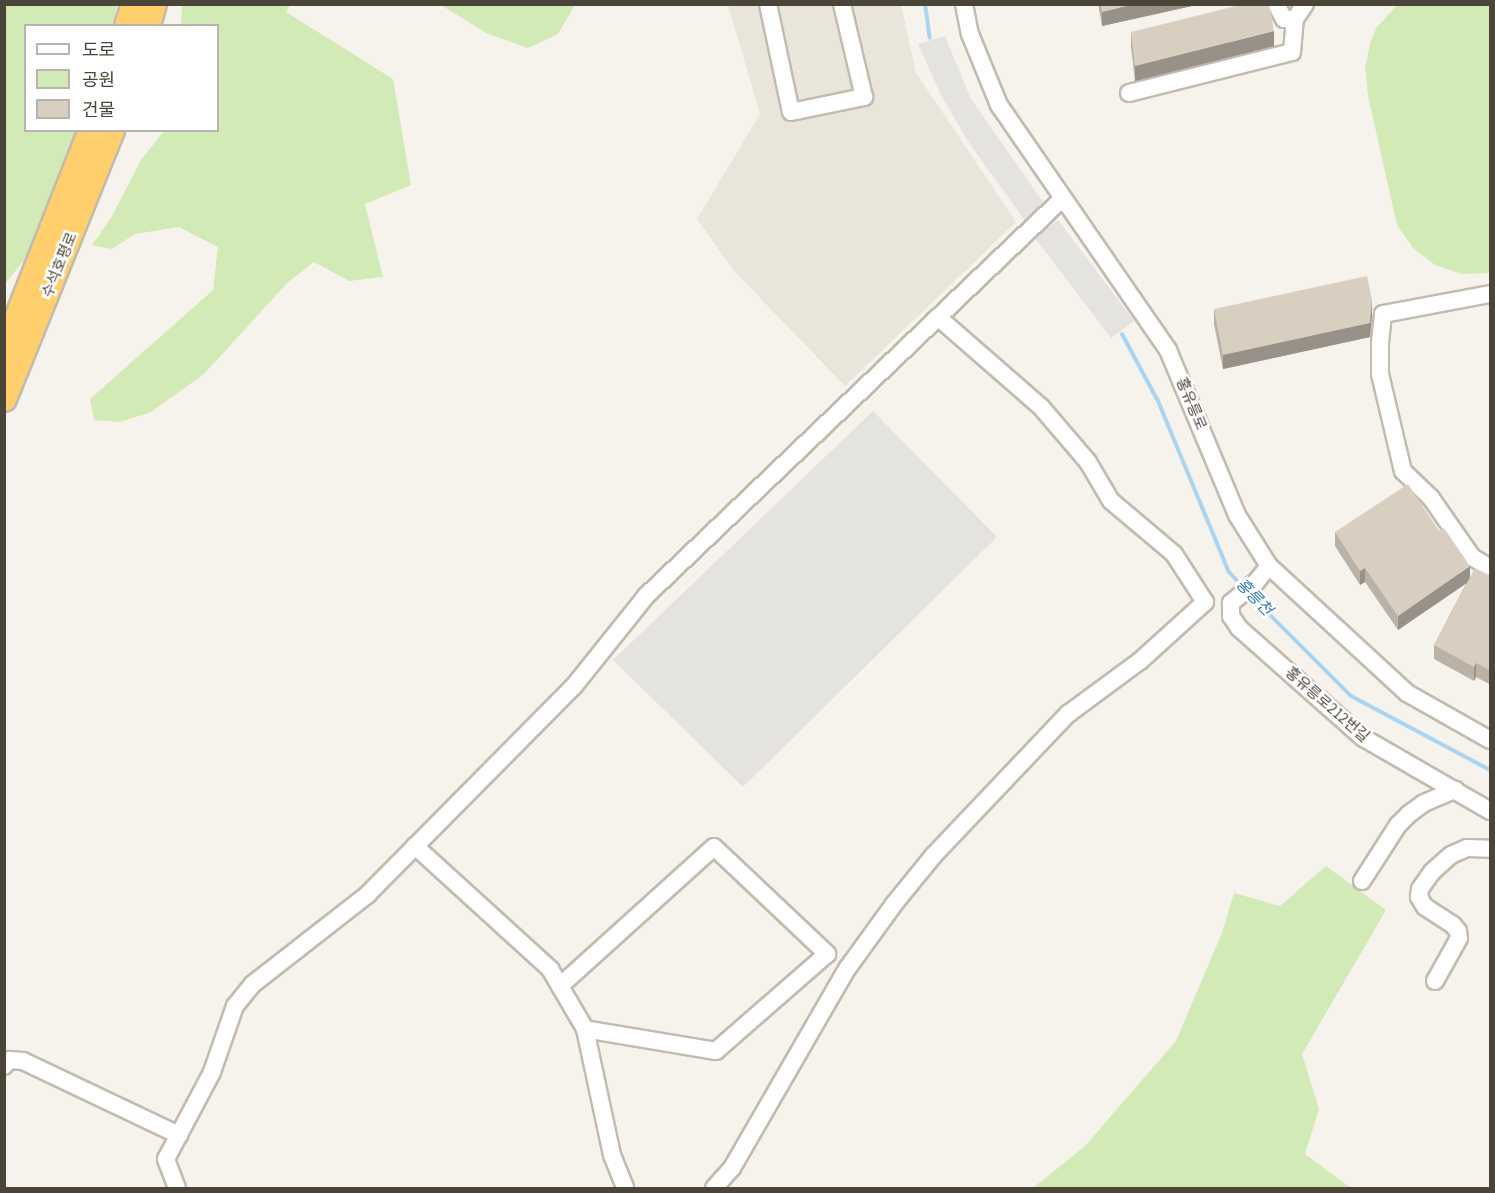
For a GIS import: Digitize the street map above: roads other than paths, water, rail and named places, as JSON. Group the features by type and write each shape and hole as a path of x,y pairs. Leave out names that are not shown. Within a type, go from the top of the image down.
{"highway":[{"path":"128,24 134,4"},
{"path":"149,24 154,4"},
{"name":"수석호평로","path":"4,351 90,132"},
{"name":"수석호평로","path":"4,399 111,132"}],"street":[{"path":"768,4 791,112 864,97 842,4"},
{"name":"홍유릉로","path":"964,4 970,34 999,105 1058,203 1168,350 1237,515 1269,566 1407,693 1491,740"},
{"path":"1276,4 1284,20 1295,19"},
{"path":"1129,93 1292,52 1295,19 1305,4"},
{"path":"177,1188 166,1159 212,1072 235,1006 253,984 368,894 574,686 646,596 1058,203"},
{"path":"1491,294 1383,314 1380,342 1380,374 1403,471 1431,498 1472,557 1491,568"},
{"path":"714,1188 732,1168 847,969 894,904 934,855 1068,714 1140,661 1205,602 1174,554 1112,501 1088,462 1041,407 938,317"},
{"name":"홍유릉로212번길","path":"1269,566 1230,608 1233,622 1362,737 1491,811"},
{"path":"1362,881 1398,825 1409,814 1424,803 1455,790"},
{"path":"415,846 550,969 585,1029 612,1155 626,1188"},
{"path":"560,986 714,846 827,954 847,969"},
{"path":"1435,981 1459,938 1458,931 1453,925 1425,907 1419,897 1420,889 1438,864 1450,855 1467,848 1491,849"},
{"path":"585,1029 716,1051 827,954"},
{"path":"4,1066 9,1060 23,1061 179,1135"}],"waterway":[{"name":"홍릉천","path":"925,4 930,38"},
{"name":"홍릉천","path":"1122,334 1158,401 1229,572 1242,586"},
{"name":"홍릉천","path":"1249,594 1351,696 1490,770"}]}
